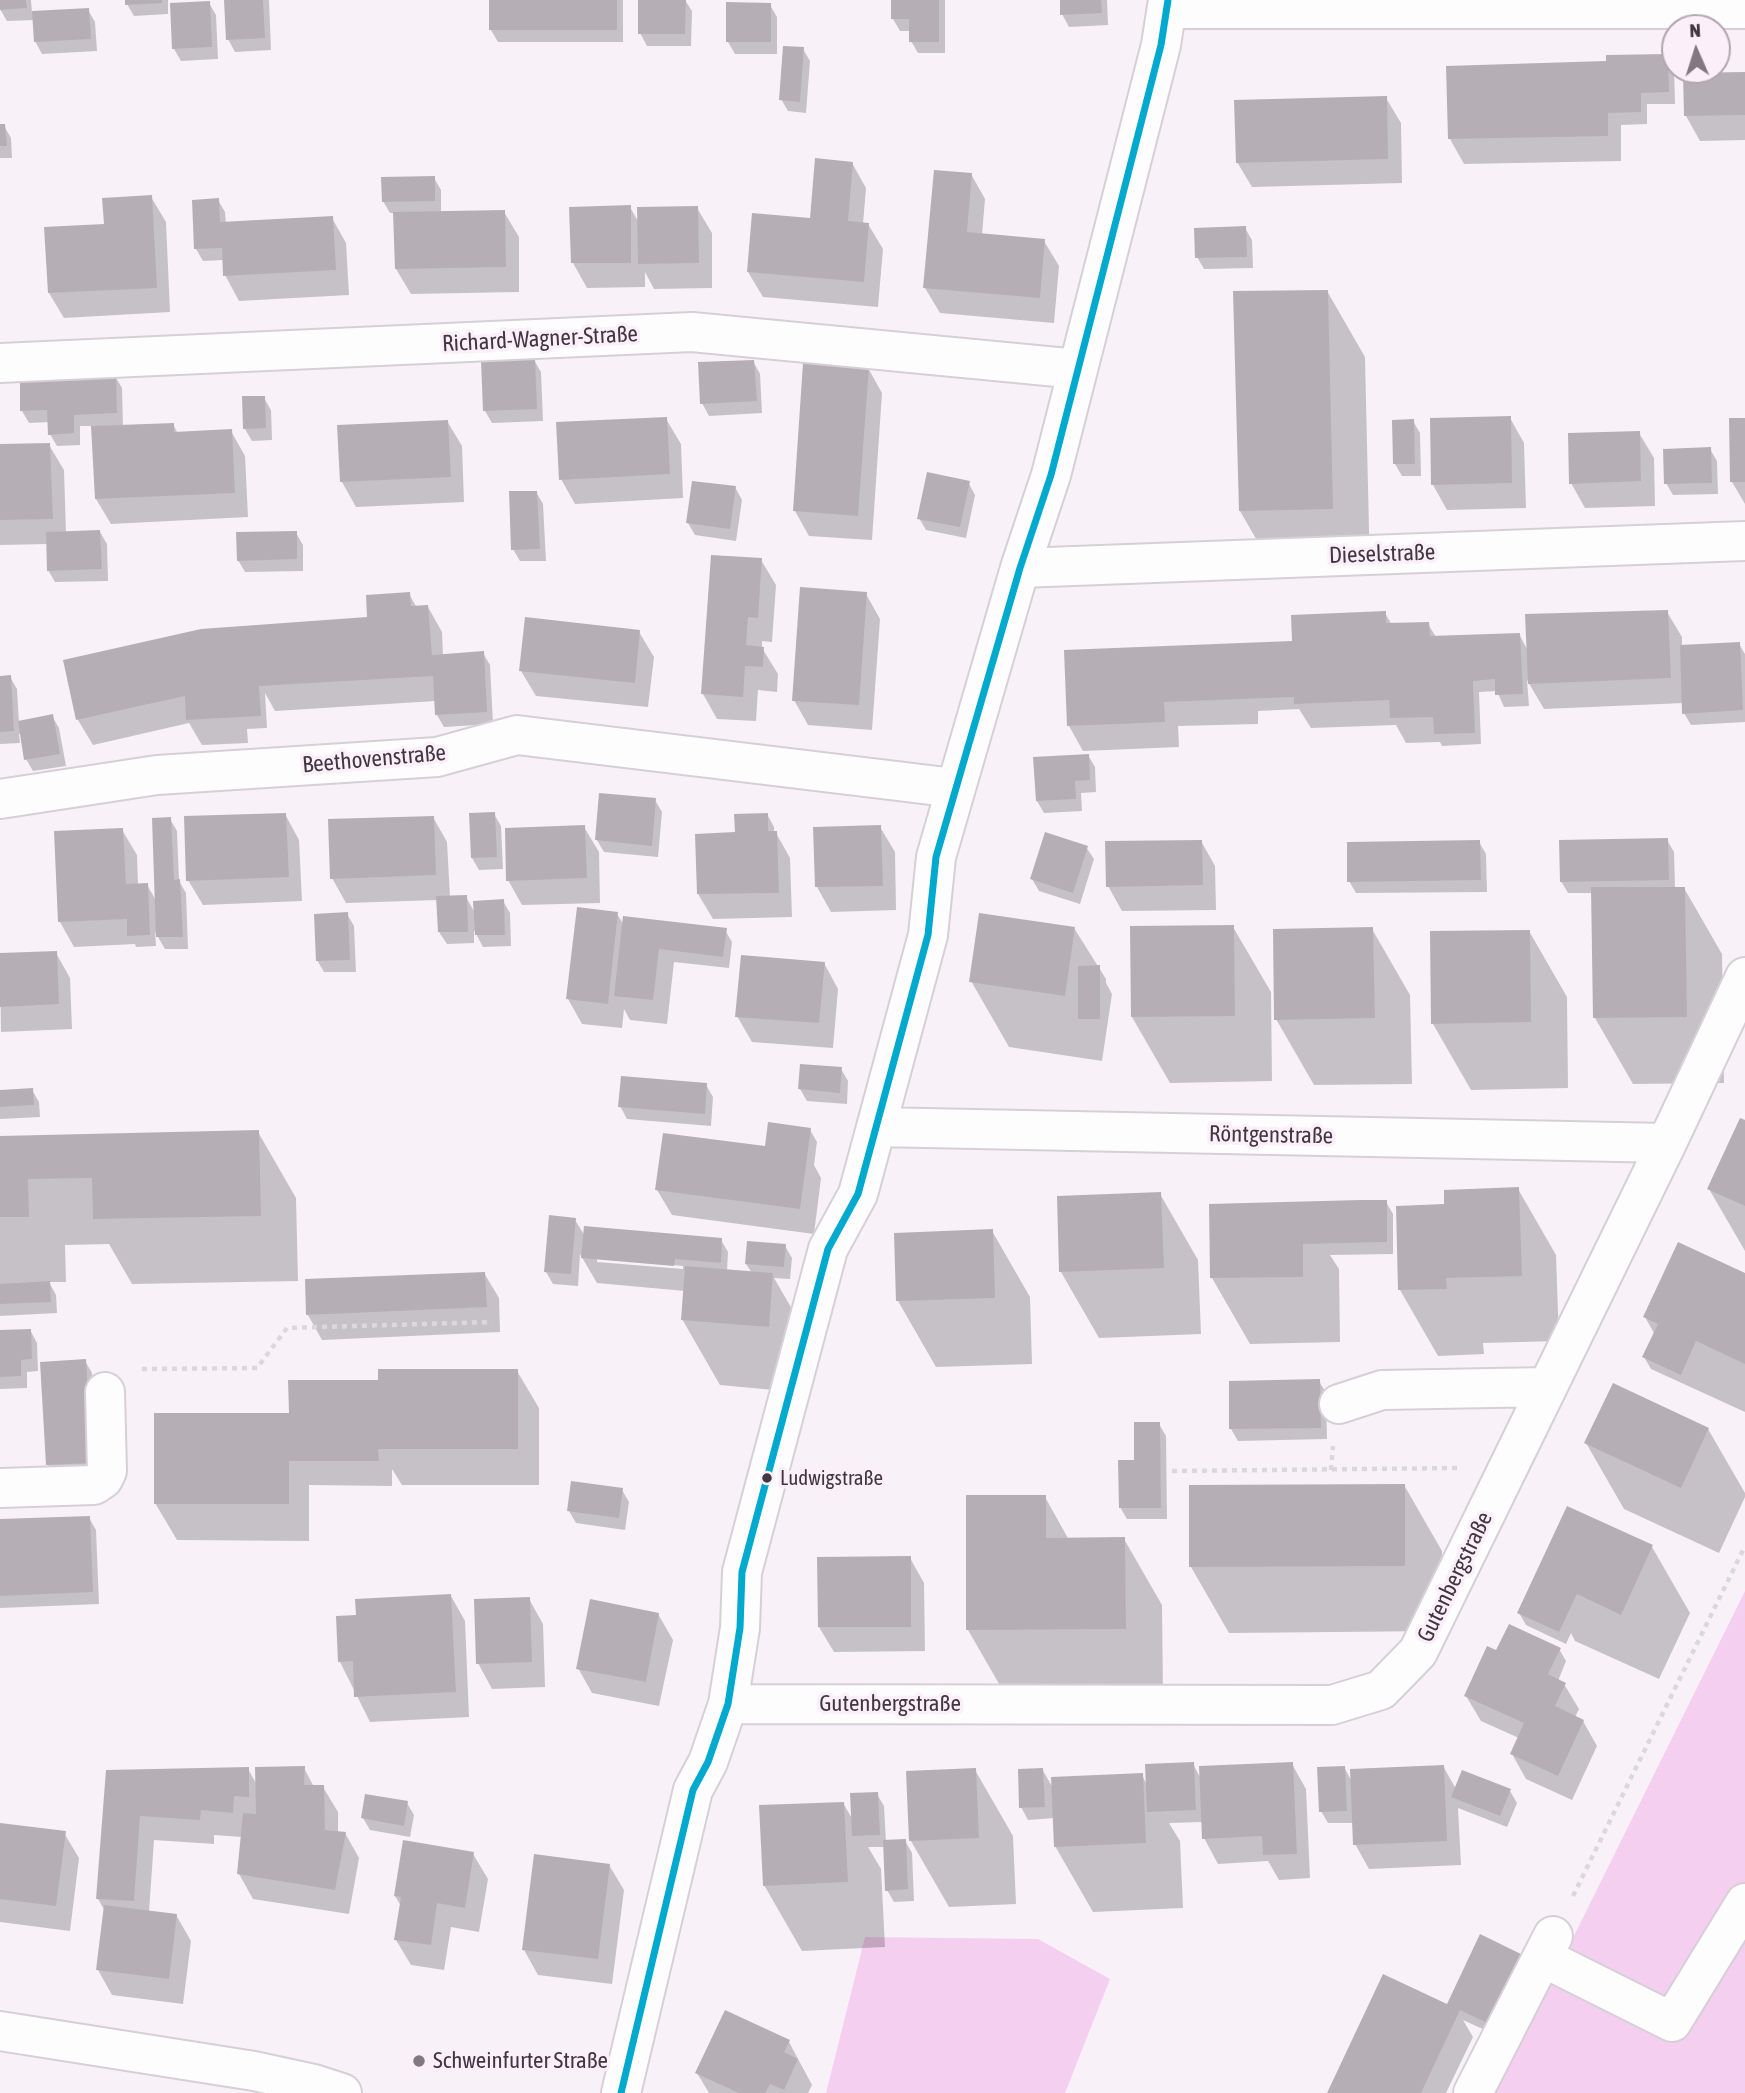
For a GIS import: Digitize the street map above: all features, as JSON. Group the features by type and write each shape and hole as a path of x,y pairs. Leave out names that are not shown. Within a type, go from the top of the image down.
{"street":[{"path":"621,2093 693,1790 709,1762 728,1704 740,1628 742,1572 828,1249 858,1194 928,935 936,857 1020,568 1051,475 1161,46 1168,5 1745,9"},
{"name":"Richard-Wagner-Straße","path":"0,362 692,332 1078,369"},
{"name":"Dieselstraße","path":"1020,568 1745,541"},
{"name":"Beethovenstraße","path":"0,799 157,775 438,757 517,735 955,788"},
{"name":"Gutenbergstraße","path":"728,1704 1332,1704 1381,1690 1418,1652 1745,978"},
{"name":"Röntgenstraße","path":"876,1127 1667,1143"},
{"path":"1339,1404 1382,1390 1547,1387"},
{"path":"0,1488 94,1485 103,1479 107,1471 105,1392"},
{"path":"1473,2093 1548,1946 1672,2022 1745,1903"},
{"path":"0,2031 254,2071 322,2090"}],"path":[{"path":"105,1392 114,1369 257,1368 287,1328 492,1322"},
{"path":"1172,1471 1467,1468 1503,1478"},
{"path":"1548,1946 1745,1546"}],"shaded area":[{"path":"1745,1591 1745,2093 1496,2093"},
{"path":"865,1937 1038,1939 1110,1979 1065,2093 826,2093"}],"building":[{"path":"0,0 26,0 27,8 0,10"},
{"path":"125,0 162,0 162,3 125,5"},
{"path":"224,0 263,0 265,38 226,40"},
{"path":"489,0 617,0 617,30 489,30"},
{"path":"638,0 686,0 685,34 638,34"},
{"path":"891,0 939,0 939,42 909,42 909,19 891,19"},
{"path":"1060,0 1101,0 1102,13 1060,15"},
{"path":"210,1 212,47 172,49 170,3"},
{"path":"726,2 771,3 771,42 726,42"},
{"path":"89,8 91,39 34,42 32,11"},
{"path":"783,46 804,47 800,102 779,100"},
{"path":"1661,54 1661,84 1669,84 1669,92 1641,93 1641,112 1608,113 1608,136 1448,139 1446,66 1606,61 1606,55"},
{"path":"1731,72 1745,72 1745,115 1684,116 1683,84 1731,84"},
{"path":"1387,96 1388,159 1236,163 1234,100"},
{"path":"0,124 5,124 7,146 0,146"},
{"path":"815,158 853,162 848,221 869,223 864,282 747,272 752,213 810,218"},
{"path":"934,170 972,173 967,232 1045,239 1040,298 923,288"},
{"path":"435,176 435,201 382,202 381,177"},
{"path":"152,195 157,288 48,293 44,227 104,224 102,198"},
{"path":"219,198 220,222 333,216 336,270 223,276 222,248 194,249 192,200"},
{"path":"631,205 631,263 571,263 569,207"},
{"path":"698,206 699,263 638,264 637,207"},
{"path":"505,210 506,267 395,269 393,212"},
{"path":"1246,226 1247,257 1195,258 1194,228"},
{"path":"1328,290 1333,509 1239,511 1233,291"},
{"path":"535,358 537,409 483,411 481,360"},
{"path":"754,360 757,401 700,404 698,362"},
{"path":"803,363 869,367 858,516 793,511"},
{"path":"116,374 117,413 74,415 74,433 48,435 47,410 20,411 20,377"},
{"path":"242,396 265,396 266,428 243,429"},
{"path":"1511,416 1512,483 1431,485 1430,418"},
{"path":"667,417 670,474 559,480 556,422"},
{"path":"1729,418 1745,418 1745,482 1730,482"},
{"path":"1414,419 1415,464 1393,464 1392,420"},
{"path":"448,420 451,477 340,482 337,425"},
{"path":"174,423 174,432 232,429 235,493 95,499 91,426"},
{"path":"1640,431 1641,481 1569,484 1568,433"},
{"path":"50,443 53,519 0,520 0,444"},
{"path":"1711,447 1712,483 1664,484 1663,449"},
{"path":"927,472 970,481 960,527 917,519"},
{"path":"692,481 736,486 730,529 686,523"},
{"path":"509,491 537,491 540,549 511,550"},
{"path":"100,530 102,569 47,571 46,532"},
{"path":"297,531 297,559 237,561 236,532"},
{"path":"711,555 762,558 758,618 748,617 746,645 764,647 763,667 745,666 743,697 701,694"},
{"path":"800,587 867,592 859,705 792,701"},
{"path":"410,592 411,606 428,605 432,655 484,651 487,712 435,715 433,676 259,686 261,716 186,720 185,696 76,720 63,660 201,629 367,617 366,595"},
{"path":"1668,610 1671,678 1528,684 1525,614"},
{"path":"1386,611 1386,623 1429,622 1430,636 1520,633 1523,694 1495,695 1495,679 1473,681 1475,733 1434,734 1433,717 1390,718 1389,700 1294,704 1294,697 1164,702 1165,722 1067,726 1064,650 1292,641 1291,615"},
{"path":"525,617 640,630 635,683 519,671"},
{"path":"1740,642 1743,710 1682,714 1680,645"},
{"path":"11,675 14,731 0,732 0,676"},
{"path":"53,714 60,754 24,760 18,721"},
{"path":"1089,754 1090,780 1075,781 1076,799 1036,801 1033,757"},
{"path":"599,793 656,798 652,846 595,840"},
{"path":"495,812 497,857 471,858 469,813"},
{"path":"286,813 289,877 186,881 184,816"},
{"path":"768,813 768,831 777,831 779,893 697,894 695,834 735,832 734,814"},
{"path":"434,816 436,875 330,879 328,819"},
{"path":"171,817 174,880 180,879 183,937 156,937 152,818"},
{"path":"585,825 587,878 506,881 505,828"},
{"path":"881,825 883,886 815,887 813,827"},
{"path":"123,828 126,884 148,883 150,935 127,936 127,919 58,922 54,831"},
{"path":"1045,832 1088,846 1073,893 1030,879"},
{"path":"1668,838 1669,880 1560,882 1559,840"},
{"path":"1202,840 1203,885 1106,887 1105,841"},
{"path":"1480,840 1481,880 1347,882 1347,842"},
{"path":"1591,887 1685,887 1687,1017 1593,1018"},
{"path":"467,895 468,932 438,932 436,896"},
{"path":"504,899 505,935 475,935 473,901"},
{"path":"577,907 618,912 608,1004 566,999"},
{"path":"348,912 350,960 316,961 314,914"},
{"path":"979,913 1075,927 1065,996 969,982"},
{"path":"623,916 727,928 723,957 659,949 653,1000 614,996"},
{"path":"1234,925 1235,1016 1131,1017 1130,926"},
{"path":"1373,927 1375,1018 1274,1020 1273,929"},
{"path":"1530,930 1531,1022 1431,1024 1430,931"},
{"path":"57,951 59,1004 0,1007 0,953"},
{"path":"741,955 825,962 819,1023 735,1017"},
{"path":"1100,965 1100,1019 1078,1019 1078,966"},
{"path":"800,1064 842,1067 840,1093 798,1089"},
{"path":"621,1076 707,1083 705,1114 618,1107"},
{"path":"33,1088 34,1105 0,1107 0,1090"},
{"path":"1740,1118 1745,1120 1745,1206 1707,1189"},
{"path":"768,1122 811,1128 800,1209 655,1190 663,1133 765,1146"},
{"path":"259,1130 261,1216 93,1219 92,1178 28,1179 29,1217 0,1217 0,1136"},
{"path":"1519,1187 1522,1276 1446,1278 1447,1289 1398,1290 1396,1206 1444,1204 1444,1190"},
{"path":"1161,1192 1164,1268 1059,1272 1057,1196"},
{"path":"1387,1200 1387,1242 1303,1244 1303,1277 1210,1278 1209,1204"},
{"path":"549,1215 576,1218 571,1274 544,1272"},
{"path":"584,1226 722,1238 721,1263 675,1259 674,1266 581,1258"},
{"path":"993,1229 995,1298 896,1301 894,1233"},
{"path":"747,1241 786,1244 784,1267 745,1264"},
{"path":"1678,1242 1745,1273 1745,1364 1696,1341 1681,1375 1642,1357 1658,1324 1643,1317"},
{"path":"685,1266 773,1273 769,1327 681,1320"},
{"path":"485,1272 487,1307 306,1315 305,1279"},
{"path":"50,1281 51,1302 0,1304 0,1284"},
{"path":"31,1329 32,1359 21,1360 21,1376 0,1377 0,1330"},
{"path":"86,1359 92,1463 46,1465 40,1362"},
{"path":"378,1369 518,1369 518,1449 378,1449 379,1461 289,1461 289,1504 154,1504 154,1413 289,1413 288,1380 378,1380"},
{"path":"1320,1379 1321,1428 1229,1429 1229,1381"},
{"path":"1613,1383 1709,1428 1681,1488 1584,1443"},
{"path":"1134,1422 1160,1422 1161,1508 1119,1508 1118,1460 1134,1460"},
{"path":"571,1481 623,1488 619,1518 567,1511"},
{"path":"1405,1484 1405,1566 1189,1567 1189,1485"},
{"path":"966,1495 1046,1495 1046,1538 1125,1537 1126,1629 966,1630"},
{"path":"1567,1506 1653,1545 1621,1615 1577,1594 1559,1632 1517,1613"},
{"path":"90,1516 93,1592 0,1596 0,1519"},
{"path":"911,1556 911,1627 818,1627 817,1557"},
{"path":"451,1594 456,1692 354,1697 353,1661 338,1662 336,1616 356,1615 355,1599"},
{"path":"530,1597 532,1662 476,1664 474,1599"},
{"path":"590,1599 659,1613 646,1682 576,1669"},
{"path":"1509,1624 1561,1648 1548,1674 1566,1683 1555,1706 1584,1720 1558,1776 1510,1754 1524,1723 1464,1696 1487,1646 1496,1650"},
{"path":"1194,1762 1196,1810 1147,1812 1145,1764"},
{"path":"1293,1762 1297,1854 1263,1855 1262,1836 1202,1839 1199,1766"},
{"path":"1444,1765 1447,1841 1353,1845 1350,1769"},
{"path":"305,1766 304,1785 324,1785 325,1830 346,1832 335,1890 237,1874 243,1813 256,1814 255,1767"},
{"path":"1345,1766 1347,1811 1319,1812 1317,1767"},
{"path":"249,1767 249,1797 234,1796 233,1813 201,1810 200,1820 140,1816 134,1901 96,1899 106,1770"},
{"path":"976,1768 979,1838 909,1841 906,1771"},
{"path":"1043,1768 1045,1807 1019,1808 1018,1769"},
{"path":"1462,1770 1511,1789 1500,1816 1451,1797"},
{"path":"1143,1773 1146,1843 1054,1847 1051,1777"},
{"path":"878,1792 880,1835 852,1836 850,1793"},
{"path":"365,1794 408,1801 404,1826 361,1818"},
{"path":"844,1802 848,1882 763,1886 759,1805"},
{"path":"0,1823 66,1831 56,1906 0,1899"},
{"path":"906,1839 908,1889 885,1891 883,1840"},
{"path":"403,1840 474,1852 465,1908 437,1903 431,1945 394,1940 401,1897 394,1896"},
{"path":"534,1854 610,1864 598,1959 522,1950"},
{"path":"104,1905 177,1914 169,1979 96,1970"},
{"path":"1480,1934 1523,1955 1491,2025 1460,2010 1421,2093 1327,2093 1383,1974 1447,2004"},
{"path":"725,2010 790,2040 784,2052 798,2059 784,2090 770,2084 765,2093 739,2093 695,2073"}],"transit line":[{"path":"621,2093 693,1790 708,1762 728,1704 740,1628 742,1572 828,1249 858,1194 928,935 936,857 1020,568 1051,475 1161,45 1168,0"}],"place":[{"name":"Ludwigstraße","path":"767,1478"},
{"name":"Schweinfurter Straße","path":"419,2061"}]}
